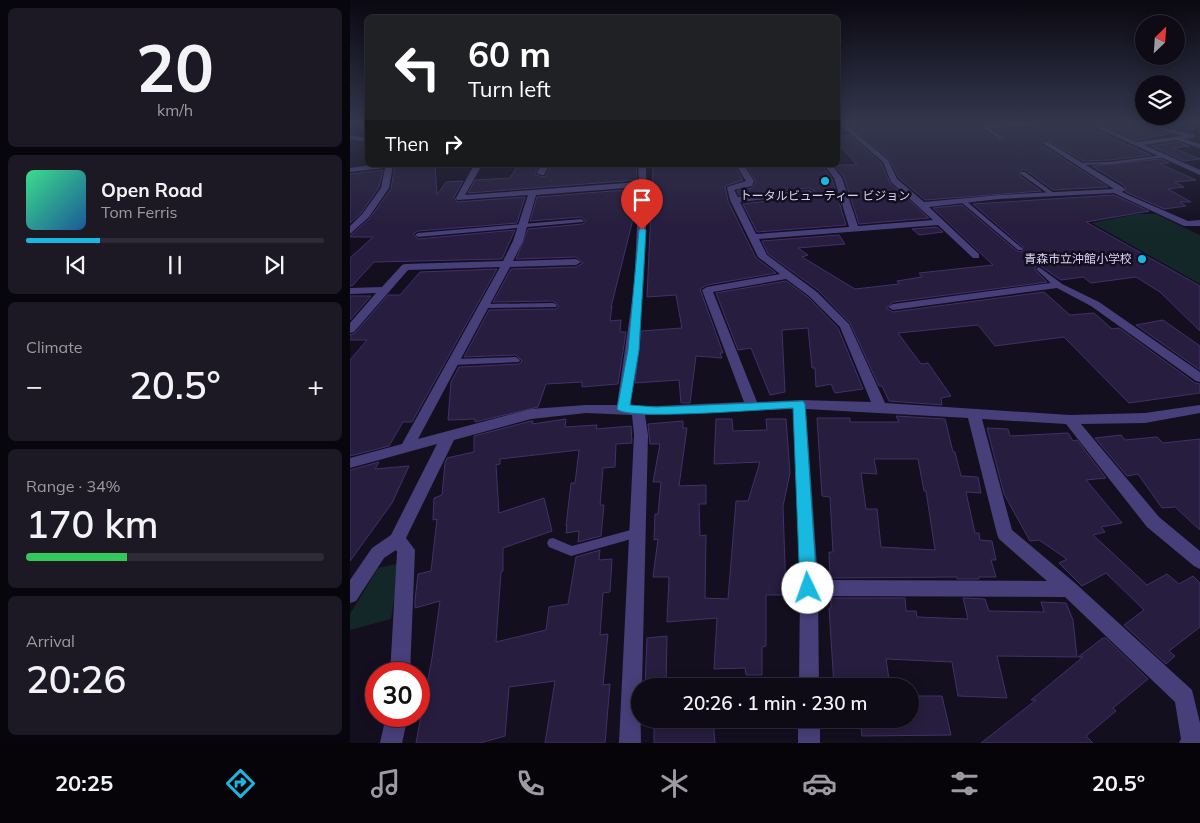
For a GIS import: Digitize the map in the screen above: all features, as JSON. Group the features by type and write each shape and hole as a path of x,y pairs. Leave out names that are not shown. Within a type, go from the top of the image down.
{"street":[{"path":"882,158 886,161 894,180 976,256"},
{"path":"922,205 1122,190 1070,158"},
{"path":"1168,158 1200,173"},
{"path":"350,170 373,167"},
{"path":"350,231 366,215 385,188 389,167"},
{"path":"477,167 460,198 643,184"},
{"path":"541,174 544,167"},
{"path":"630,743 641,435 630,409 642,245 642,167"},
{"path":"741,167 750,181 744,186 730,189 762,257 813,294 845,326 880,407"},
{"path":"830,167 838,178 854,228"},
{"path":"1116,191 1125,197 1187,224 1200,223"},
{"path":"406,449 508,263 523,225 533,192"},
{"path":"734,200 809,192"},
{"path":"753,237 938,222"},
{"path":"350,330 405,267 576,262"},
{"path":"752,405 707,290 786,276"},
{"path":"893,307 1058,285 1096,304 1200,378"},
{"path":"350,291 385,290"},
{"path":"799,404 808,588 809,678"},
{"path":"350,463 531,414 586,409 656,411 799,404 880,407 1070,420 1145,418 1200,409"},
{"path":"974,414 1005,534 1069,589 1186,696 1192,742"},
{"path":"1070,420 1153,522 1200,561"},
{"path":"350,595 378,553 397,540 448,437"},
{"path":"397,540 406,550 401,662"},
{"path":"808,588 1069,589"},
{"path":"391,743 395,727"},
{"path":"809,728 809,743"}],"lane":[{"path":"1080,164 1110,163 1151,158"},
{"path":"1023,174 1052,194"},
{"path":"963,201 1020,249"},
{"path":"418,235 581,221"},
{"path":"1039,269 1058,285"},
{"path":"483,306 553,305"},
{"path":"452,362 516,360"},
{"path":"553,543 571,551 638,533"}],"green space":[{"path":"1137,214 1156,214 1200,235 1200,284 1092,223"},
{"path":"400,563 391,619 350,630 350,614 378,568"}],"building":[{"path":"851,158 875,158 881,163 890,183 929,218 859,224 844,177 836,167 840,167 840,165 857,165"},
{"path":"887,158 1062,158 1108,187 1053,190 1026,170 1021,170 1020,176 1041,191 925,200 899,178"},
{"path":"1077,158 1129,158 1110,160 1083,161"},
{"path":"1177,158 1200,159 1184,161"},
{"path":"1161,159 1169,163 1160,164 1196,180 1175,182 1184,187 1168,189 1191,202 1180,202 1186,206 1164,209 1126,192 1125,186 1092,166"},
{"path":"395,167 435,167 437,195 446,182 463,181 454,197 457,202 525,197 517,223 418,231 413,234 418,239 515,230 502,259 374,262 350,286 350,258 373,237 350,236 370,218 391,189"},
{"path":"517,167 538,167 535,174 541,177 546,176 550,167 636,167 637,180 468,193 475,180 510,178"},
{"path":"653,167 735,167 743,180 725,186 728,201 756,258 776,273 707,285 700,289 723,353 720,353 722,358 696,356 690,403 681,403 679,380 635,383 641,331 682,328 676,295 647,297"},
{"path":"747,167 823,167 832,179 846,225 757,232 743,204 809,196 815,191 809,188 739,195 737,191 752,188 756,182"},
{"path":"383,170 379,187 362,212 350,223 350,174"},
{"path":"637,189 636,207 611,307 610,321 621,320 620,332 626,332 618,384 582,387 582,382 546,384 538,407 475,422 475,419 448,420 451,382 459,367 519,364 522,361 516,355 464,357 489,310 556,309 559,306 553,301 493,302 511,269 576,267 583,263 576,257 516,259 528,229 583,224 586,221 581,217 530,221 537,197"},
{"path":"1114,195 1149,211 1086,222 1200,286 1200,331 1160,292 1136,277 1091,283 1083,277 1061,280 1039,265 1035,267 1035,270 1047,282 893,302 886,308 893,312 1044,292 1070,315 1094,313 1112,329 1119,328 1195,383 1200,384 1200,393 1129,403 1064,337 995,346 978,325 898,333 921,364 928,363 951,396 941,398 942,405 889,401 882,386 879,386 850,323 818,290 768,254 762,241 839,235 845,244 798,248 808,255 802,257 855,289 899,284 897,281 922,277 919,273 993,265 933,208 962,205 1017,251 1022,252 1023,247 973,204"},
{"path":"937,227 943,232 919,235 912,229"},
{"path":"497,269 412,422 403,422 389,446 350,456 350,360 367,340 350,340 350,335 355,333 388,295 400,295 420,272"},
{"path":"786,281 808,297 838,328 863,389 835,393 831,384 816,387 815,368 812,368 808,328 782,330 785,392 770,395 751,348 738,350 716,293"},
{"path":"350,296 371,296 350,320"},
{"path":"1163,320 1200,346 1200,370 1136,325"},
{"path":"896,416 945,419 961,476 978,477 981,493 966,492 975,533 979,533 980,540 992,541 996,560 991,560 996,577 979,577 979,579 957,579 957,577 830,578 829,552 833,552 830,497 822,496 817,418 850,418 850,422 899,422","holes":["874,459 918,459 924,491 926,491 935,550 881,547 877,509 866,509 861,473 877,474"]},
{"path":"566,419 565,427 597,425 596,429 631,426 632,443 616,444 615,467 603,468 600,505 604,505 601,536 578,542 579,531 566,533 571,483 575,483 579,450 500,459 500,464 496,465 499,513 544,498 552,531 503,548 503,571 501,572 496,642 546,630 549,607 568,604 576,557 600,550 599,560 612,559 610,592 603,593 600,635 608,634 603,685 610,684 605,743 545,743 555,681 509,687 505,736 480,743 416,743 419,727 430,727 430,669 440,601 415,608 415,600 418,574 431,571 437,519 433,520 434,498 442,495 445,463 447,458 474,452 474,436 533,421 532,424"},
{"path":"716,419 732,419 733,431 767,430 766,419 786,419 790,473 783,506 786,595 766,595 766,646 762,647 762,675 746,675 745,668 714,669 717,618 667,622 669,577 653,577 658,539 654,540 655,514 658,514 661,482 653,482 660,444 650,444 648,424 683,421 683,428 687,428 679,486 706,485 706,504 699,504 700,536 706,535 705,598 728,599 736,501 748,501 760,462 714,464"},
{"path":"987,428 1008,429 1010,436 1068,433 1073,441 1077,440 1106,478 1086,480 1122,523 1101,527 1105,532 1093,535 1147,585 1167,574 1179,584 1193,576 1200,583 1200,627 1169,651 1175,656 1166,664 1124,625 1144,610 1106,573 1082,586 1059,563 1067,559 1039,540 1030,541 1004,494"},
{"path":"1121,435 1125,440 1157,437 1163,443 1200,439 1200,530 1175,507 1162,508 1138,474 1127,476 1095,438"},
{"path":"379,462 375,469 409,466 392,503 350,561 350,470"},
{"path":"831,598 905,598 906,611 916,611 917,617 968,619 963,598 985,599 989,611 1044,612 1041,602 1066,603 1073,620 1077,657 997,656 1007,698 958,696 952,662 886,659 889,678 833,678 829,608 831,608"},
{"path":"667,636 666,678 645,678 647,638"},
{"path":"1103,638 1106,638 1148,679 1113,708 1116,711 1086,736 1093,743 981,743 1036,700 1031,700 1083,657 1078,657"},
{"path":"919,696 942,696 951,735 862,736 861,728 919,728"},
{"path":"654,728 714,728 715,743 654,743"}],"place":[{"name":"トータルビューティー ビジョン","path":"825,181"},
{"name":"青森市立沖館小学校","path":"1142,259"}],"route":[{"path":"642,230 634,350 623,409 656,411 799,404 808,588"}]}
